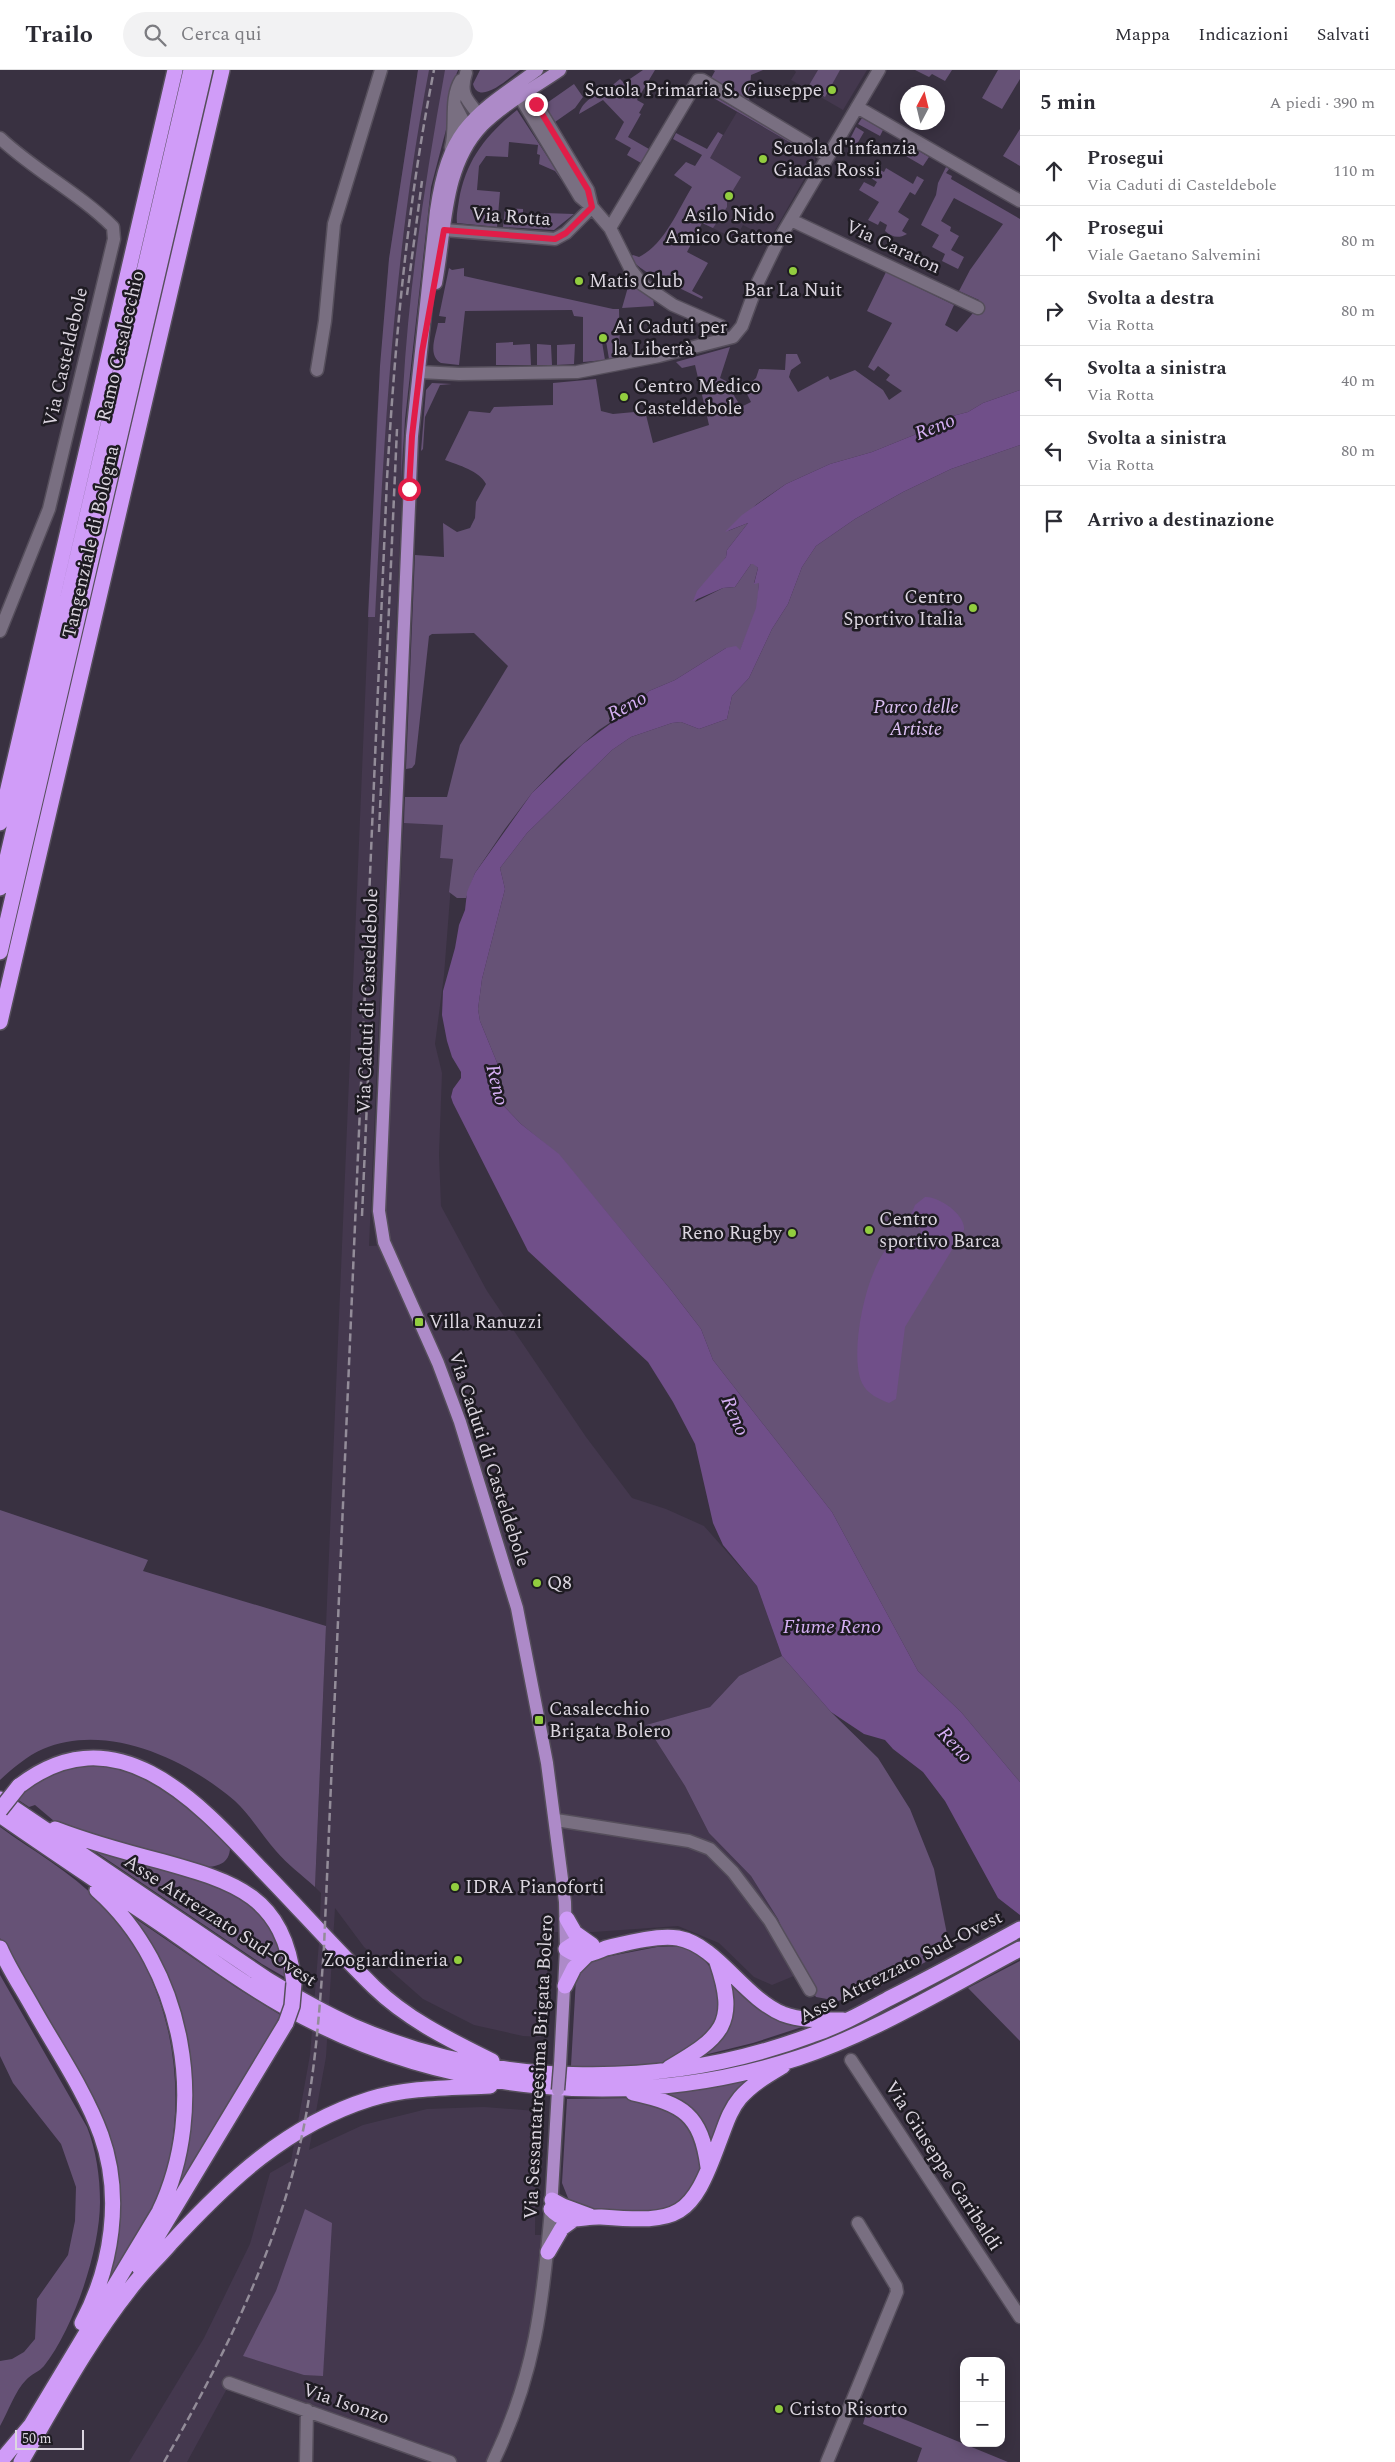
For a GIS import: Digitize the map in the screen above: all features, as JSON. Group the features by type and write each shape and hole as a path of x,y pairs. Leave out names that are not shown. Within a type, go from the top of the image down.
{"highway":[{"name":"Tangenziale di Bologna","path":"0,823 175,70"},
{"name":"Ramo Casalecchio","path":"0,888 191,70"},
{"name":"Ramo Casalecchio","path":"0,952 206,70"},
{"name":"Tangenziale di Bologna","path":"0,1022 222,70"},
{"path":"2,1809 20,1786 46,1769 87,1758 126,1762 170,1784 207,1812 374,1988 396,2006 444,2038 510,2069"},
{"path":"2,1809 100,1845 213,1876 238,1886 265,1909 279,1927 289,1953 294,1983 292,2006 286,2023 158,2237 130,2288 105,2324 21,2462"},
{"path":"0,2462 31,2425 166,2199 181,2140 185,2096 182,2056 174,2016 152,1962 119,1912 52,1851 2,1809"},
{"name":"Asse Attrezzato Sud-Ovest","path":"31,1820 268,1980 312,2005 354,2026 417,2049 468,2062 510,2069 565,2075 663,2072 713,2064 756,2053 814,2035 847,2020 1020,1929"},
{"name":"Asse Attrezzato Sud-Ovest","path":"52,1851 254,1988 304,2017 355,2041 398,2057 462,2074 521,2085 615,2089 697,2081 795,2059 867,2029 1020,1949"},
{"path":"567,1919 588,1949"},
{"path":"566,1949 578,1955 588,1949 608,1948 656,1939 679,1938 696,1945 761,2002 783,2014 803,2019 847,2020"},
{"path":"0,1948 95,2121 106,2152 112,2188 111,2226 103,2268 85,2317 44,2403"},
{"path":"565,1986 574,1968 588,1949"},
{"path":"663,2072 703,2048 712,2040 722,2022 726,1992 717,1962"},
{"path":"552,2204 594,2216 651,2220 671,2215 695,2197 727,2119 739,2098 751,2086 795,2059"},
{"path":"130,2288 181,2232 240,2175 268,2151 306,2125 346,2107 398,2093 436,2088 521,2085"},
{"path":"615,2089 665,2100 680,2109 692,2120 702,2136 708,2169"},
{"path":"552,2204 560,2217 574,2220"},
{"path":"548,2252 562,2228 574,2220 594,2216"}],"main road":[{"path":"424,334 439,192 452,148 461,126 537,70"},
{"path":"424,334 438,271 452,183 457,166 468,145 481,127 524,94 560,70"},
{"name":"Via Caduti di Casteldebole","path":"424,334 412,436 379,1211 386,1248 438,1363 457,1413 517,1608"},
{"name":"Via Sessantatreesima Brigata Bolero","path":"517,1608 556,1820 567,1919 565,1986 552,2204"}],"street":[{"path":"317,370 325,321 334,224 381,70"},
{"path":"420,372 459,374 577,372 724,341 733,337 742,326 765,268 791,220 879,70"},
{"path":"467,71 463,86 465,97 478,113 481,127 461,126 455,106 456,91 467,71"},
{"path":"610,228 698,80 702,80 828,156"},
{"path":"524,94 580,198 592,207 610,228 631,270 642,284 673,306 720,326"},
{"path":"857,107 1020,201"},
{"name":"Via Casteldebole","path":"0,138 13,151 97,211 113,227 114,239 49,508 0,630"},
{"name":"Via Rotta","path":"444,230 555,239 566,233 592,207"},
{"name":"Via Caraton","path":"791,220 978,308"},
{"path":"556,1820 689,1841 710,1849 733,1872 770,1921 810,1990"},
{"name":"Via Giuseppe Garibaldi","path":"851,2060 1020,2317"},
{"name":"Via Sessantatreesima Brigata Bolero","path":"492,2462 511,2421 533,2354 541,2316 552,2204"},
{"path":"828,2462 897,2292 896,2286 858,2223"},
{"name":"Via Isonzo","path":"230,2383 450,2462"},
{"path":"306,2462 308,2410"}],"shaded area":[{"path":"418,70 458,70 451,88 431,187 405,419 369,1246 390,1245 385,1215 386,1184 405,797 447,797 440,858 453,859 444,975 435,1044 442,1073 439,1154 441,1206 487,1291 586,1437 632,1498 666,1509 704,1526 757,1586 782,1656 739,1676 710,1707 646,1725 685,1786 709,1833 751,1876 778,1919 801,1973 772,1985 754,1977 719,1943 678,1926 593,1932 551,1932 541,2037 523,2036 474,2025 423,1999 364,1947 335,1908 326,2057 309,2150 363,2125 427,2109 484,2107 536,2111 535,2235 548,2235 539,2316 492,2462 443,2462 230,2383 187,2462 129,2462 204,2338 250,2244 270,2173 291,2161 310,2055 319,1942 321,1893 315,1887 377,415 389,259"},
{"name":"Scuola Primaria S. Giuseppe","path":"794,70 867,70 843,110 791,80 796,72"},
{"path":"737,112 815,157 770,239 743,225 735,239 678,211"}],"green space":[{"path":"418,70 429,70 407,206 399,274 382,480 375,617 368,617 380,366 389,259"},
{"path":"445,70 458,70 451,88 447,126 431,187 405,419 401,478 402,402 409,310 425,190"},
{"path":"480,70 520,70 488,92 481,92 476,90 473,84"},
{"path":"643,70 655,70 637,100 644,104 639,113 641,114 628,137 649,149 641,163 627,155 631,148 615,139 624,122 603,100 579,114 583,105 595,95 598,97 620,79 624,83"},
{"path":"713,70 763,70 751,75 749,103 710,80 715,71"},
{"path":"818,70 840,70 825,97 808,87"},
{"path":"915,70 952,70 945,81 932,74 929,77"},
{"path":"998,70 1020,70 1020,79 1002,109 982,98"},
{"path":"574,84 583,97 575,108 555,122 544,105"},
{"path":"700,88 815,155 815,157 698,89"},
{"path":"517,110 571,193 555,171 539,164 538,145 509,142 508,157 486,156 479,166 477,190 500,192 497,227 457,223 462,186 472,161 487,139"},
{"path":"862,118 883,130 880,136 858,124"},
{"path":"856,127 864,132 857,144 861,147 858,152 847,145"},
{"path":"1020,129 1020,166 1003,156"},
{"path":"718,132 723,135 710,158 741,177 727,200 727,207 713,228 702,223 687,252 708,263 692,291 703,297 702,299 673,285 661,289 666,283 640,268 630,257 633,255 639,257 656,244 670,226 692,187 674,175 686,162 695,166 702,155 673,139 676,133 707,149"},
{"path":"910,146 929,157 923,166 904,155"},
{"path":"865,166 872,170 874,167 884,172 886,168 913,184 917,176 924,180 915,195 910,192 898,212 909,219 902,231 907,234 898,237 893,236 885,231 887,225 880,221 878,225 868,220 879,202 859,190 864,182 874,187 877,182 862,172"},
{"path":"946,167 949,169 946,173 952,176 951,179 1020,219 1020,390 983,403 968,412 945,418 914,435 872,452 830,464 786,484 757,504 728,531 748,523 727,550 726,557 695,602 723,588 735,587 751,564 753,563 758,568 754,583 759,583 757,608 740,651 726,648 675,680 649,691 629,710 599,730 561,763 532,793 505,829 475,873 466,898 457,898 449,892 453,859 440,858 443,825 404,823 405,797 447,797 460,745 508,666 474,633 432,634 429,636 415,764 412,768 406,769 415,555 444,557 443,523 457,532 470,528 475,518 476,502 486,484 474,472 445,460 469,411 490,413 494,407 553,405 553,383 596,379 601,411 613,414 645,411 653,443 709,425 695,365 682,368 676,362 730,347 720,378 728,382 730,378 738,384 730,389 741,407 751,402 747,394 752,391 748,385 756,378 759,369 785,370 786,354 797,354 801,363 791,370 789,377 798,392 828,376 830,380 855,370 883,390 889,400 902,391 886,380 890,375 878,366 874,371 868,367 892,323 867,311 886,272 954,305 945,325 957,332 973,313 979,300 959,291 970,270 1003,224 954,198 941,221 951,227 950,231 959,236 951,250 964,257 958,269 942,261 945,254 932,247 939,235 921,225 936,195 938,183"},
{"path":"505,208 523,209 523,218 543,220 544,213 574,214 554,230 503,227"},
{"path":"449,268 452,270 464,268 464,276 619,309 620,356 609,359 606,341 608,336 605,334 598,337 599,341 602,342 605,360 583,362 583,317 574,316 572,310 465,311 459,365 441,363 437,360 433,350 438,323 445,323 446,317 439,316"},
{"path":"630,280 653,298 654,306 622,308"},
{"path":"513,342 513,345 530,344 531,365 496,365 496,343"},
{"path":"537,344 551,345 552,365 537,365"},
{"path":"575,344 574,364 557,365 557,345"},
{"path":"432,383 452,384 440,385 425,417 423,449 421,451 426,390"},
{"name":"Parco delle Artiste","path":"1020,445 1020,1782 961,1712 918,1671 832,1512 713,1360 701,1329 559,1155 521,1124 500,1102 493,1091 491,1072 498,1065 480,1021 478,1009 482,979 505,889 500,868 527,833 612,750 631,737 672,723 681,722 699,729 727,719 732,696 749,678 772,629 788,604 802,567 816,546 855,519 903,492 951,469"},
{"path":"0,1510 148,1560 143,1571 326,1626 315,1887 280,1856 246,1812 235,1801 193,1771 145,1749 93,1740 68,1742 37,1752 0,1780"},
{"path":"782,1656 831,1712 878,1758 910,1809 934,1869 950,1949 877,1988 838,2001 816,1997 801,1973 778,1919 751,1876 709,1833 685,1786 646,1725 710,1707 739,1676"},
{"path":"113,1762 174,1790 230,1845 230,1851 226,1860 218,1865 202,1867 70,1828 54,1821 35,1805 29,1807 14,1797 60,1768"},
{"path":"0,1827 77,1881 100,1902 122,1927 140,1956 154,1986 165,2017 172,2050 175,2084 175,2117 171,2150 160,2195 141,2232 110,2283 107,2281 116,2249 121,2207 114,2152 96,2102 18,1974 0,1938"},
{"path":"98,1849 234,1889 275,1928 288,1979 262,1964 96,1852"},
{"path":"133,1917 237,1988 282,2016 173,2195 180,2174 190,2081"},
{"path":"657,1947 684,1948 695,1953 709,1966 718,1983 722,2001 720,2017 712,2032 694,2050 669,2061 627,2066 571,2066 576,1978 585,1961"},
{"path":"1020,1961 1020,2041 968,1988"},
{"path":"0,1975 87,2127 97,2163 100,2202 99,2221 90,2265 75,2310 55,2350 44,2366 22,2385 0,2426 0,2361 12,2359 24,2352 35,2339 37,2299 68,2255 75,2221 76,2187 61,2144 13,2083 0,2056"},
{"path":"731,1982 811,2024 753,2043 704,2055 721,2038 729,2023 731,2015"},
{"path":"749,2079 725,2109 713,2143 698,2115 669,2094"},
{"path":"635,2098 685,2117 702,2155 699,2174 690,2193 676,2207 650,2213 589,2212 570,2203 562,2183 567,2099"},
{"path":"305,2209 332,2223 323,2376 304,2375 243,2356 276,2291"},
{"path":"862,2402 960,2442 960,2447 972,2447 1008,2462 917,2462 922,2448 863,2424 865,2417 858,2414"}],"water":[{"name":"Fiume Reno","path":"1020,390 1020,445 951,469 903,492 855,519 816,546 802,567 788,604 772,629 749,678 732,696 727,719 699,729 681,722 672,723 631,737 612,750 527,833 500,868 505,889 482,979 478,1009 480,1021 498,1065 491,1072 493,1091 500,1102 521,1124 559,1154 701,1329 713,1360 832,1512 918,1671 961,1712 1020,1782 1020,1915 998,1898 945,1801 923,1772 893,1749 885,1740 864,1734 831,1712 782,1656 757,1586 723,1545 713,1523 695,1444 673,1402 648,1362 528,1251 453,1103 451,1097 453,1089 461,1078 461,1072 452,1057 442,1015 443,991 455,948 459,925 465,910 467,892 475,873 532,793 583,744 629,710 649,691 675,680 726,648 736,646 740,650 756,608 759,583 754,584 758,568 751,564 735,587 723,588 693,601 697,591 726,557 727,550 748,523 725,532 742,515 786,484 830,464 872,452 914,435 945,418 968,412 983,403"},
{"path":"925,1197 944,1203 956,1213 961,1218 964,1230 905,1327 896,1399 889,1403 870,1393 862,1383 858,1369 859,1330 869,1286 876,1267 885,1251 895,1240 918,1242 921,1231 911,1215 915,1205"}],"railway":[{"path":"164,2462 223,2353 271,2240 285,2201 296,2161 315,2055 324,1947 387,479 403,274 416,172 434,70"},
{"path":"407,295 422,181"},
{"path":"379,832 397,429"},
{"path":"362,1216 368,1079"}],"place":[{"name":"Scuola Primaria S. Giuseppe","path":"832,90"},
{"name":"Scuola d'infanzia Giadas Rossi","path":"763,159"},
{"name":"Asilo Nido Amico Gattone","path":"729,196"},
{"name":"Bar La Nuit","path":"793,271"},
{"name":"Matis Club","path":"579,281"},
{"name":"Ai Caduti per la Libertà","path":"603,338"},
{"name":"Centro Medico Casteldebole","path":"624,397"},
{"name":"Centro Sportivo Italia","path":"973,608"},
{"name":"Centro sportivo Barca","path":"869,1230"},
{"name":"Reno Rugby","path":"792,1233"},
{"name":"Villa Ranuzzi","path":"419,1322"},
{"name":"Q8","path":"537,1583"},
{"name":"Casalecchio Brigata Bolero","path":"539,1720"},
{"name":"IDRA Pianoforti","path":"455,1887"},
{"name":"Zoogiardineria","path":"458,1960"},
{"name":"Cristo Risorto","path":"779,2409"}],"route":[{"path":"409,489 412,436 424,334 438,271 444,230 549,240 559,238 566,233 592,207 588,190 536,104"}],"water label":[{"name":"Reno","path":"935,427"},
{"name":"Reno","path":"627,706"},
{"name":"Reno","path":"497,1085"},
{"name":"Reno","path":"735,1416"},
{"name":"Reno","path":"955,1745"}]}
